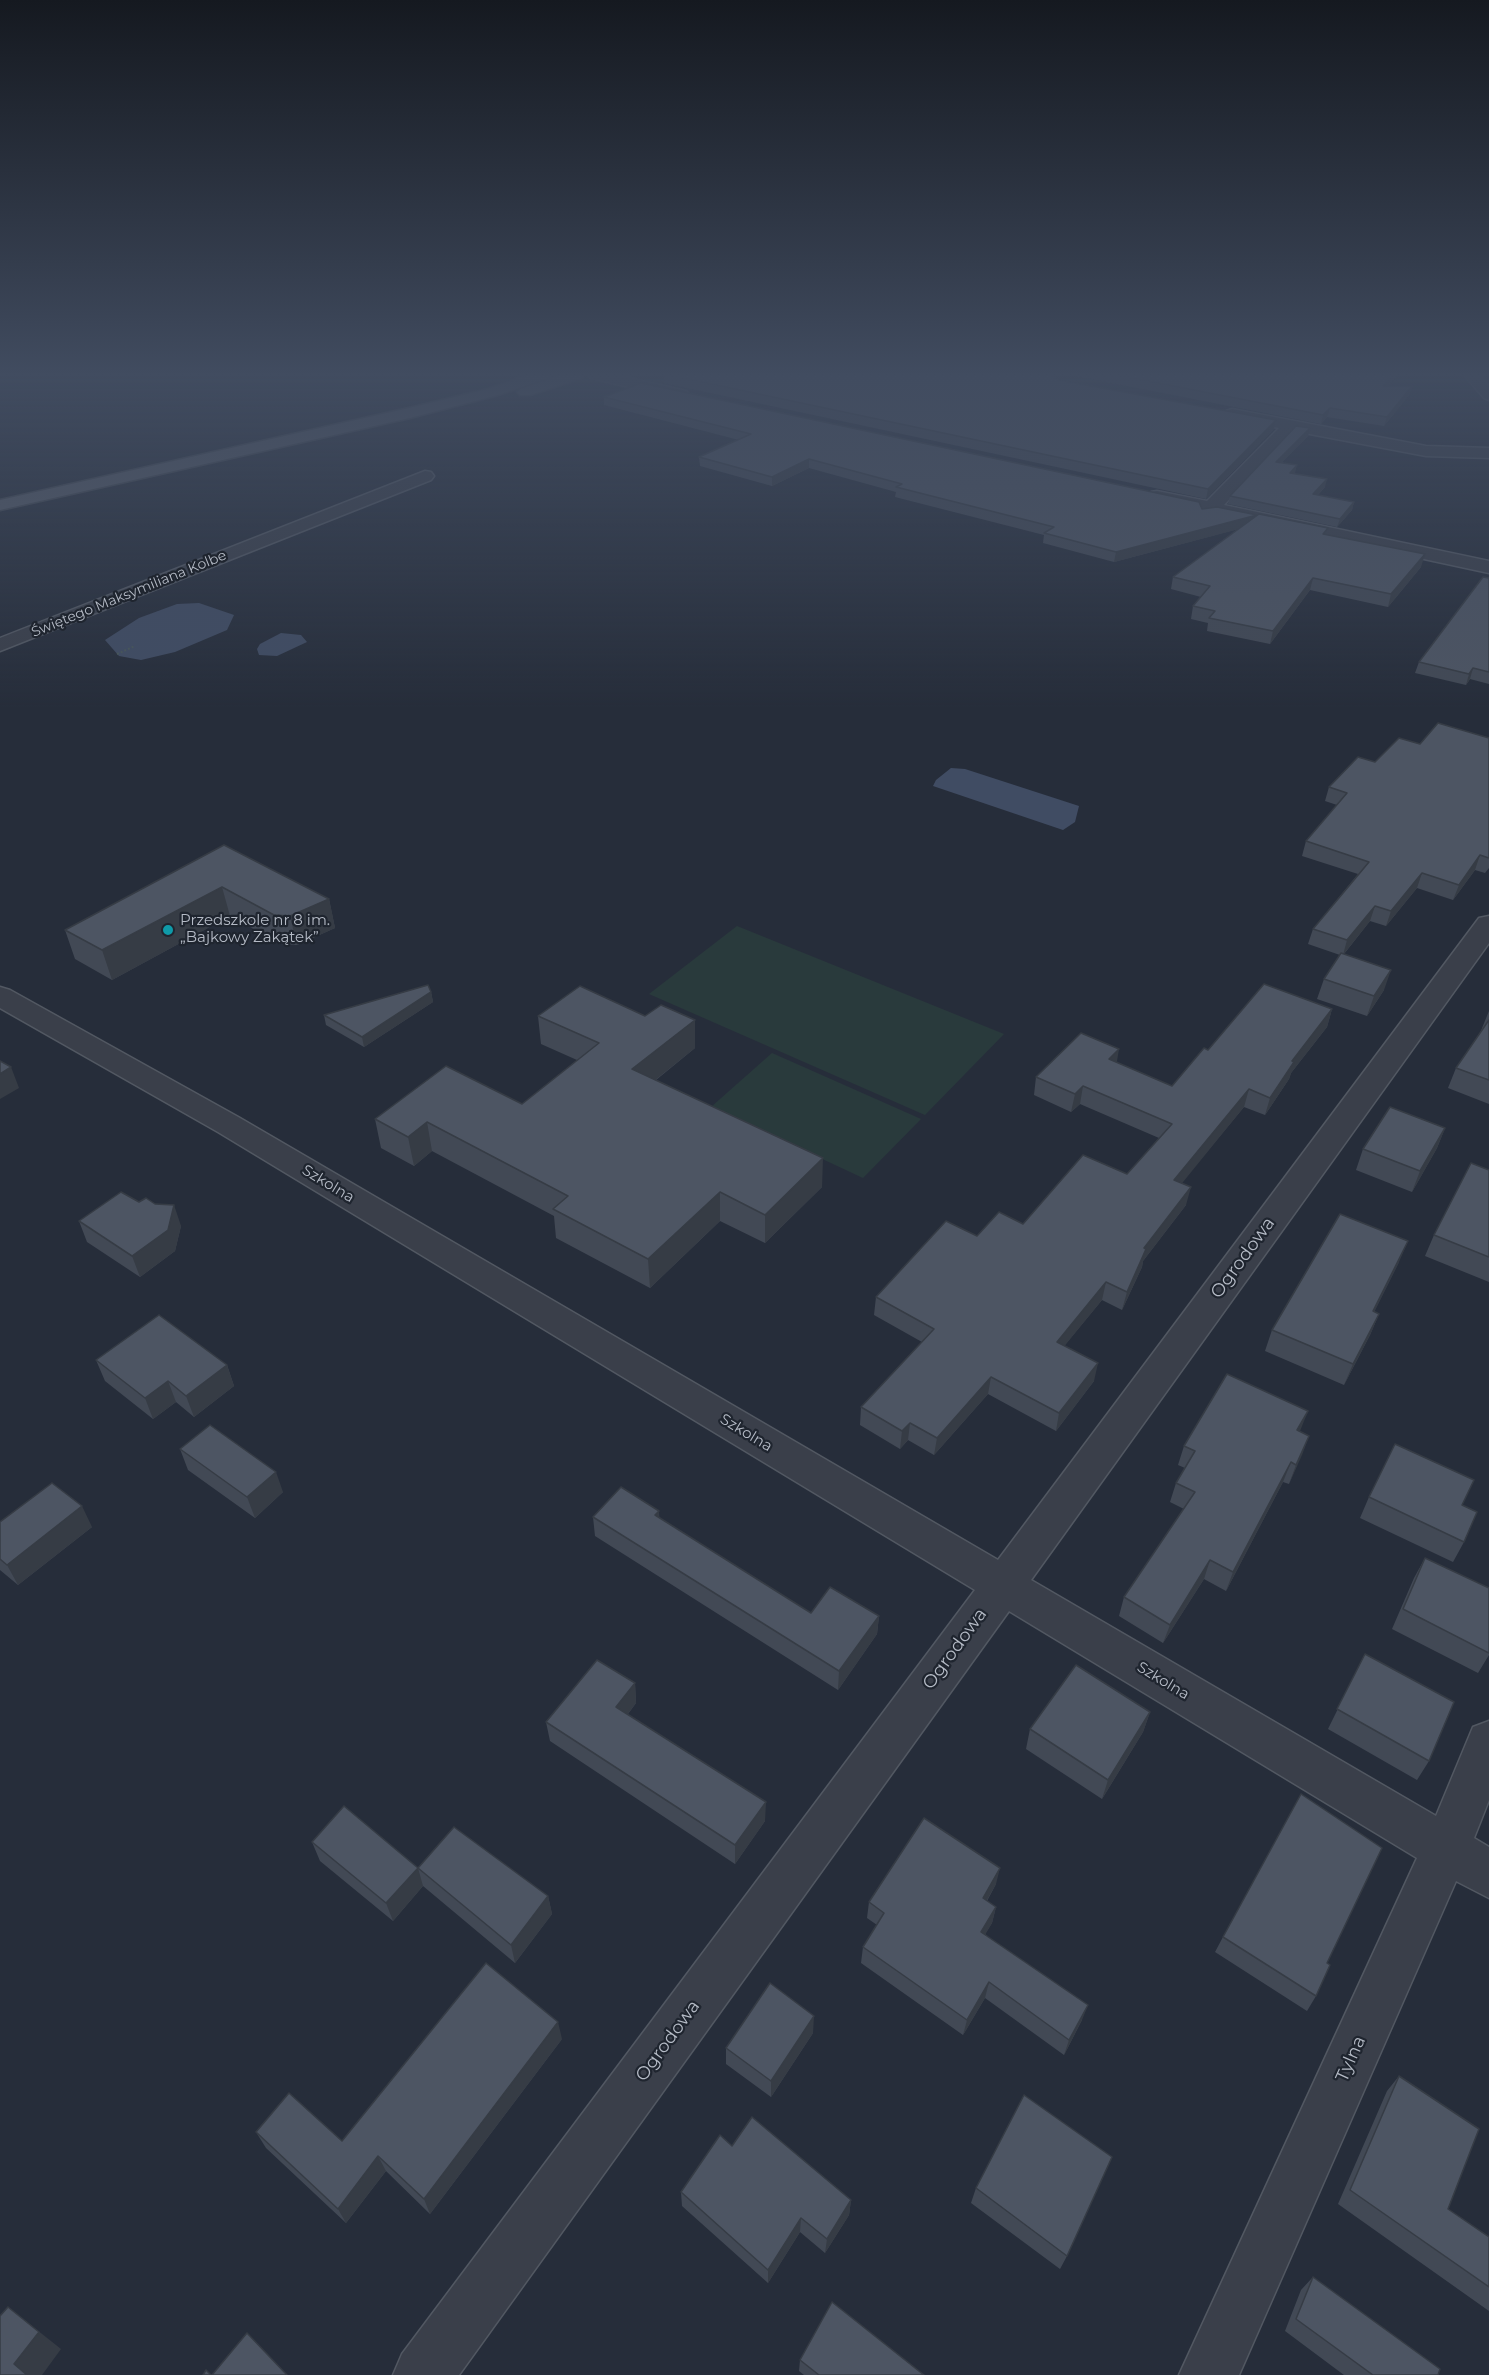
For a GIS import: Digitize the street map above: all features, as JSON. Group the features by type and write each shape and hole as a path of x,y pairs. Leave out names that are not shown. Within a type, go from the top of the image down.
{"main road":[{"path":"0,505 92,486"}],"street":[{"name":"Świętego Maksymiliana Kolbe","path":"0,645 400,486"},
{"path":"1209,510 1232,486"},
{"path":"1140,492 1209,510 1489,567"},
{"name":"Ogrodowa","path":"423,2375 1001,1586 1487,930"},
{"name":"Szkolna","path":"4,1003 229,1125 1489,1874"},
{"name":"Tylna","path":"1209,2375 1446,1849 1489,1742"}],"path":[{"path":"117,654 135,646"}],"shaded area":[{"path":"737,926 1004,1034 925,1115 649,994"},
{"path":"772,1053 921,1119 863,1178 711,1107"}],"water":[{"path":"199,603 234,615 227,630 175,652 141,660 119,656 105,640 139,618 177,604"},
{"path":"281,633 301,635 307,642 277,656 259,655 257,649 260,644"},
{"path":"951,768 965,769 1079,806 1075,822 1063,830 933,786 936,780"}],"building":[{"path":"1123,486 1199,502 1202,509 1217,507 1257,515 1116,552 1044,533 1054,527 896,487"},
{"path":"1193,486 1211,486 1208,489"},
{"path":"1240,486 1321,486 1313,494 1354,502 1340,519 1230,496"},
{"path":"1259,514 1328,528 1323,534 1425,554 1391,594 1313,578 1273,631 1209,618 1215,611 1193,606 1210,586 1173,577"},
{"path":"1483,577 1489,578 1489,672 1473,668 1469,674 1419,662"},
{"path":"1438,723 1489,738 1489,858 1480,855 1459,885 1422,873 1391,911 1375,906 1347,940 1313,929 1369,862 1306,841 1347,793 1329,787 1358,757 1375,762 1399,738 1420,744"},
{"path":"224,845 329,899 290,916 274,915 222,887 102,950 65,930"},
{"path":"1341,953 1391,970 1374,996 1324,979"},
{"path":"1264,984 1332,1009 1292,1061 1294,1062 1270,1098 1249,1089 1174,1180 1191,1187 1144,1248 1146,1249 1127,1292 1106,1282 1057,1342 1098,1363 1059,1413 991,1377 937,1438 910,1423 902,1431 861,1407 934,1329 876,1297 946,1221 977,1236 999,1212 1023,1224 1083,1155 1127,1174 1172,1124 1083,1086 1075,1094 1036,1077 1081,1033 1119,1049 1109,1059 1172,1086 1204,1048 1208,1050"},
{"path":"428,985 431,992 362,1037 324,1015"},
{"path":"580,986 645,1016 661,1005 695,1020 632,1069 823,1158 765,1215 720,1192 648,1259 553,1209 568,1196 427,1122 408,1137 375,1119 446,1066 522,1104 599,1043 538,1016"},
{"path":"1489,1020 1489,1080 1456,1068"},
{"path":"0,1061 11,1067 0,1074"},
{"path":"1390,1107 1445,1128 1420,1171 1363,1149"},
{"path":"1471,1163 1489,1170 1489,1257 1434,1235"},
{"path":"121,1192 139,1202 146,1198 155,1204 174,1205 168,1230 132,1256 79,1221"},
{"path":"1340,1214 1408,1241 1373,1311 1379,1314 1353,1364 1272,1330"},
{"path":"159,1315 227,1365 186,1396 168,1381 145,1398 96,1360"},
{"path":"1227,1374 1308,1411 1297,1430 1309,1436 1296,1465 1291,1462 1233,1572 1210,1560 1170,1625 1124,1597 1195,1492 1176,1483 1195,1451 1184,1446"},
{"path":"210,1425 276,1472 247,1497 180,1449"},
{"path":"1395,1444 1474,1480 1462,1505 1477,1512 1464,1542 1369,1497"},
{"path":"52,1483 82,1506 7,1565 0,1559 0,1522"},
{"path":"621,1487 659,1511 655,1515 811,1613 830,1587 879,1616 839,1671 593,1517"},
{"path":"1425,1558 1489,1588 1489,1653 1403,1609"},
{"path":"1365,1654 1454,1702 1429,1761 1337,1709"},
{"path":"597,1660 635,1683 616,1707 766,1802 735,1845 546,1722"},
{"path":"1076,1665 1150,1712 1108,1780 1030,1729"},
{"path":"1301,1794 1382,1848 1327,1963 1330,1965 1316,1996 1223,1937"},
{"path":"344,1806 418,1868 386,1903 312,1842"},
{"path":"924,1818 1000,1868 983,1898 996,1907 981,1932 1088,2005 1069,2040 989,1982 967,2020 863,1947 884,1913 869,1902"},
{"path":"454,1827 548,1896 511,1945 418,1868"},
{"path":"486,1963 558,2022 424,2199 378,2156 338,2209 256,2132 289,2093 342,2141"},
{"path":"770,1983 814,2016 771,2081 726,2048"},
{"path":"1399,2076 1479,2129 1448,2209 1489,2237 1489,2287 1350,2190"},
{"path":"1024,2095 1112,2157 1067,2256 976,2188"},
{"path":"752,2117 851,2200 827,2239 801,2218 768,2270 681,2192 720,2135 732,2146"},
{"path":"1313,2277 1440,2369 1438,2375 1373,2375 1296,2319"},
{"path":"832,2302 924,2375 819,2375 800,2360"},
{"path":"8,2307 39,2332 14,2364 27,2375 0,2375 0,2316"},
{"path":"247,2333 287,2375 212,2375"}],"place":[{"name":"Przedszkole nr 8 im. „Bajkowy Zakątek”","path":"168,930"}]}
